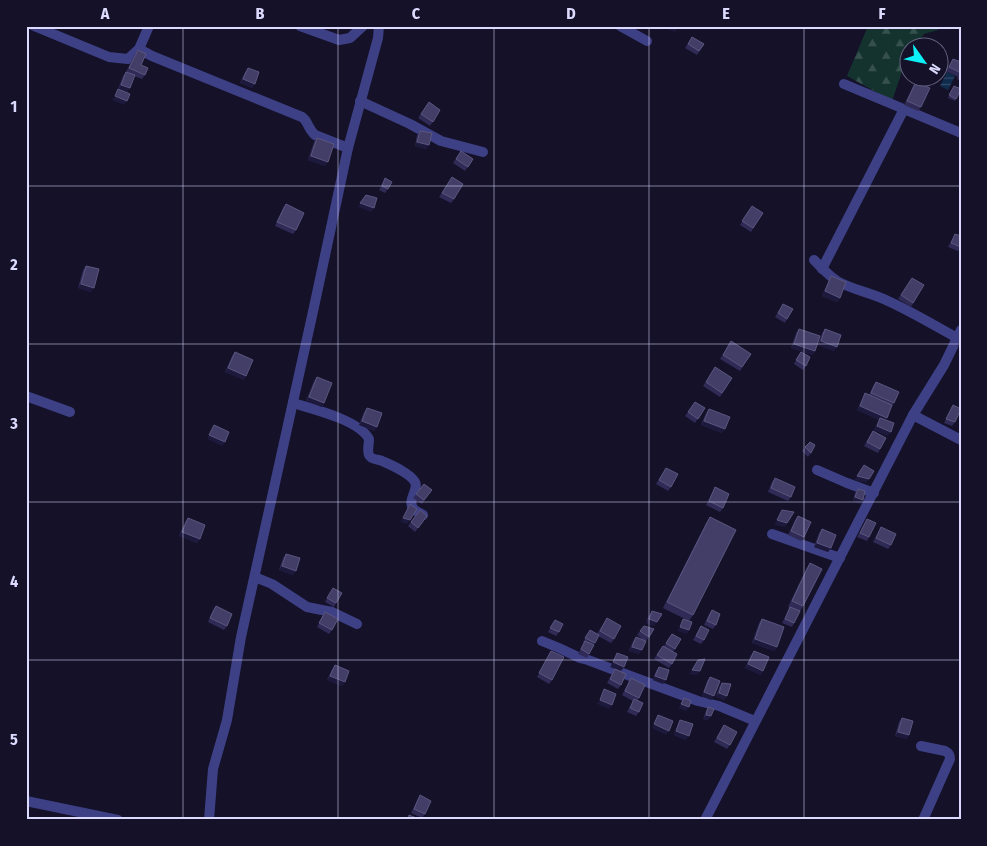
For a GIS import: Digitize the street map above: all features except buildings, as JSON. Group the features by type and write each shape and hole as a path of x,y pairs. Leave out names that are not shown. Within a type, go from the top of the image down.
{"street":[{"path":"34,26 109,57 128,60 139,49 150,26"},
{"path":"300,26 339,40 350,38 363,26"},
{"path":"209,820 213,769 227,720 241,637 348,148 378,38 379,26"},
{"path":"620,26 648,41"},
{"path":"139,49 302,117 306,120 310,131 315,135 348,148"},
{"path":"844,84 961,133"},
{"path":"360,101 410,124 441,141 484,152"},
{"path":"822,269 904,109"},
{"path":"705,820 913,415 944,365 959,334 886,300 836,280 814,260"},
{"path":"26,396 70,412"},
{"path":"293,403 326,413 363,431 369,439 369,456 383,461 409,475 414,480 416,485 411,502 413,508 422,515"},
{"path":"913,415 961,440"},
{"path":"817,470 874,493"},
{"path":"772,534 840,558"},
{"path":"255,577 272,584 307,607 332,612 357,624"},
{"path":"542,642 580,658 755,720"},
{"path":"921,746 945,751 950,755 950,759 923,820"},
{"path":"26,801 118,820"}],"green space":[{"path":"868,26 940,26 938,30 924,34 921,38 900,38 900,78 892,101 847,76"}],"water":[{"path":"950,74 955,76 950,86"}]}
